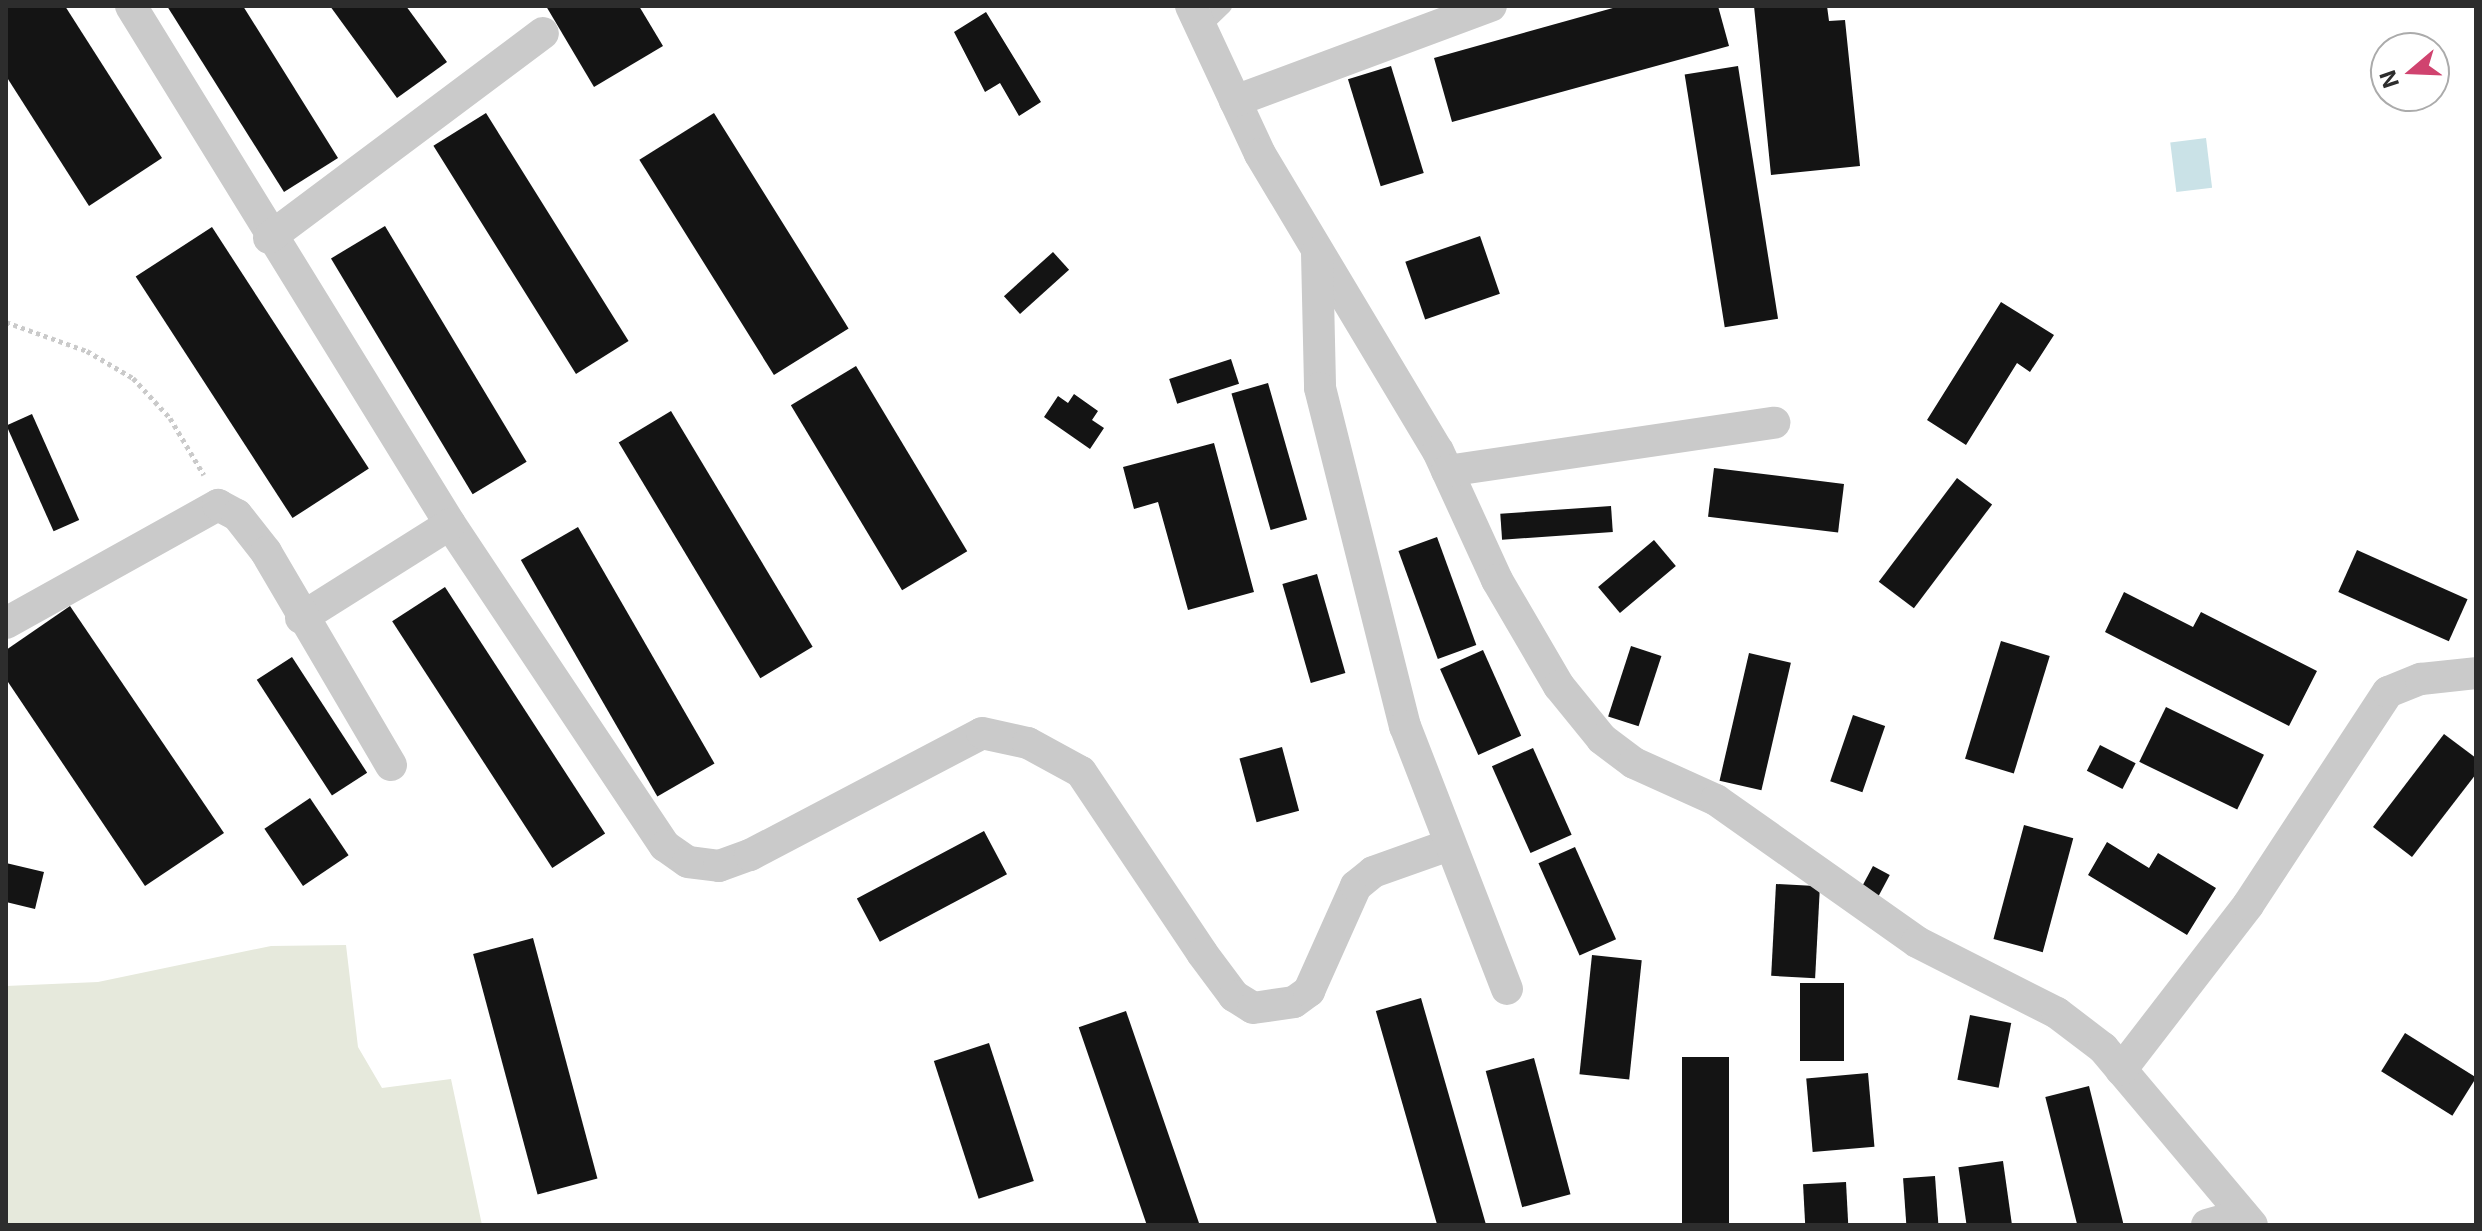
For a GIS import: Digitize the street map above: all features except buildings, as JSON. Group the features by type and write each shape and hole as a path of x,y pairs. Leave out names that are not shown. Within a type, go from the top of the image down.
{"street":[{"path":"131,6 269,238 450,524 665,846 688,862 719,866 750,855 982,733 1028,743 1081,772 1226,986 1253,1008 1294,1002 1309,991 1356,886 1373,872 1449,845"},
{"path":"1235,101 1491,6"},
{"path":"1205,13 1235,101 1317,249 1447,471 1505,593 1559,686 1602,739 1634,763 1716,800 1917,942 2057,1013 2121,1070 2248,1220"},
{"path":"269,238 543,33"},
{"path":"1317,249 1320,388 1405,726 1507,989"},
{"path":"1447,471 1774,423"},
{"path":"6,623 202,507 218,505 237,515 266,552 301,618 391,765"},
{"path":"301,618 450,524"},
{"path":"2121,1070 2248,905 2388,692 2421,679 2476,673"},
{"path":"2207,1225 2248,1220"}],"path":[{"path":"6,322 87,351 133,378 194,453 218,505"}],"shaded area":[{"path":"346,945 358,1047 382,1088 451,1079 482,1225 6,1225 6,986 98,982 271,946"}],"water":[{"path":"2206,138 2212,188 2176,192 2170,142"}]}
